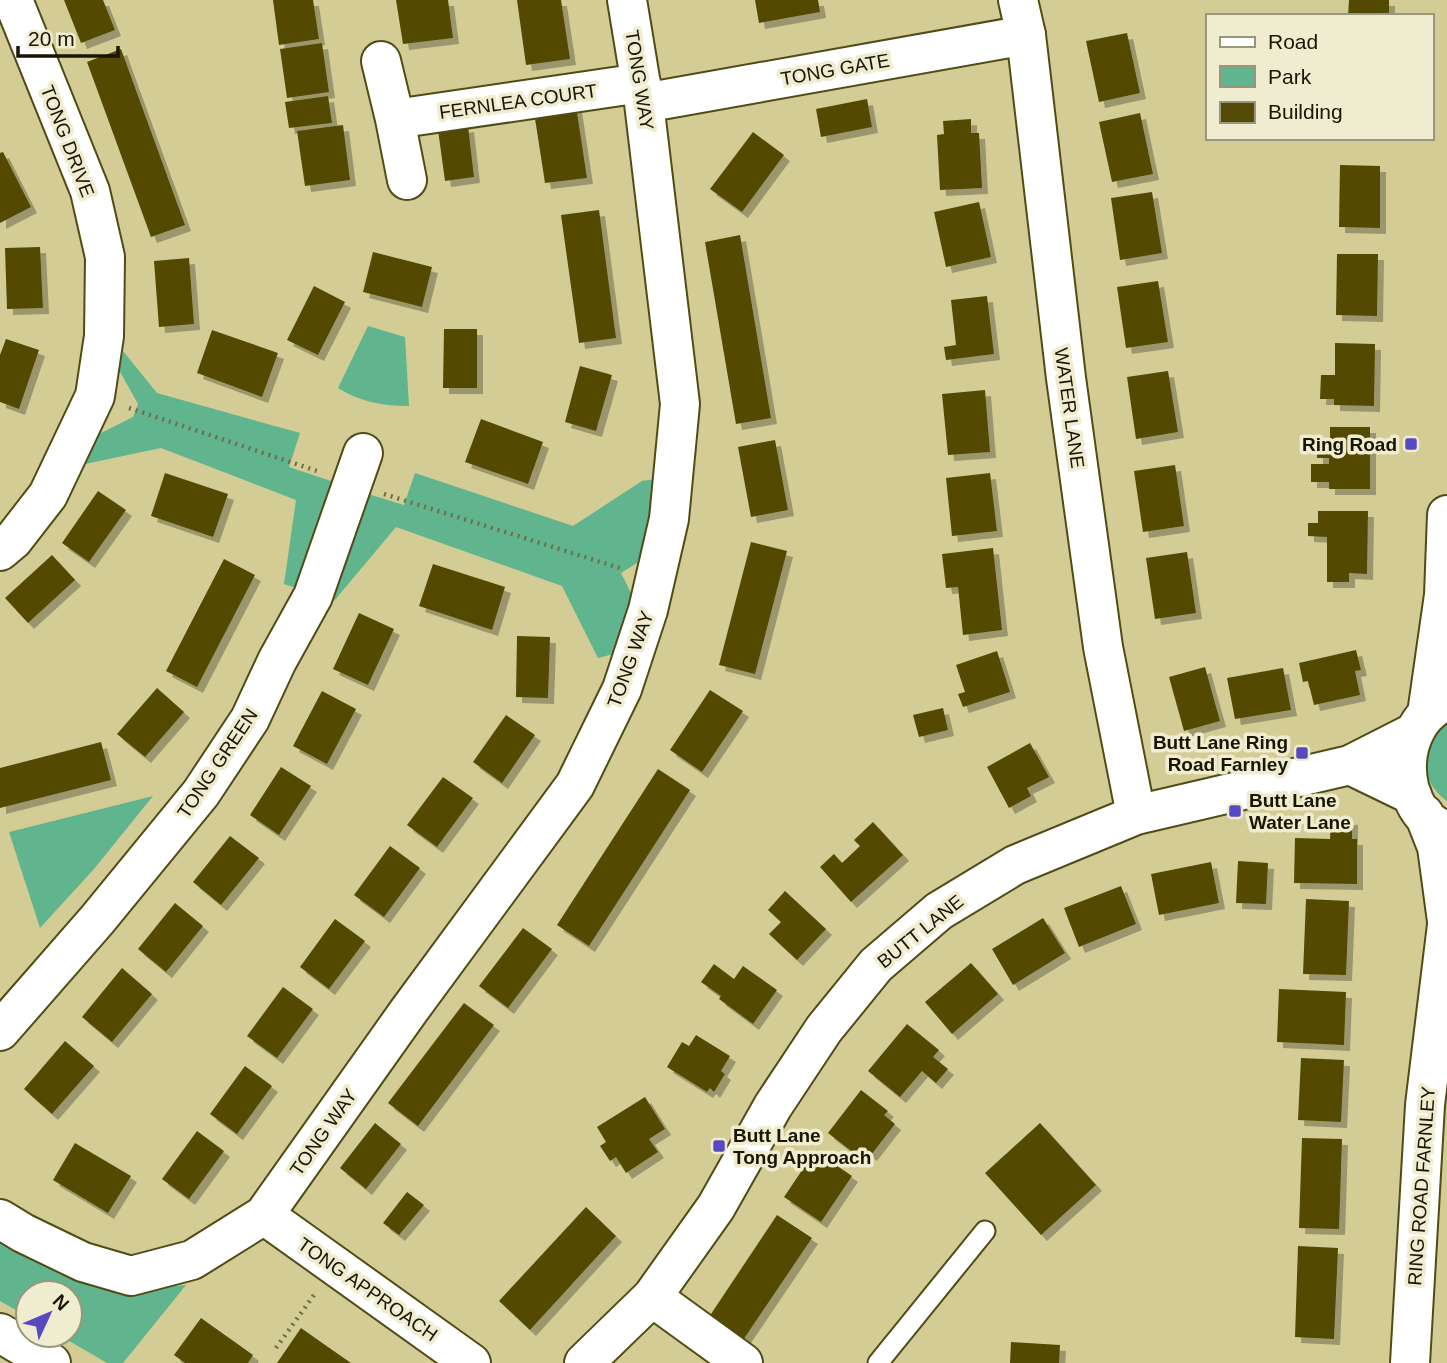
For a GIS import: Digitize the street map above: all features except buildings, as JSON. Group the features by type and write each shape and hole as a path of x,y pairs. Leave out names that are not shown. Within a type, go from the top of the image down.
{"main road":[{"name":"TONG DRIVE","path":"0,551 13,540 48,495 95,396 104,335 105,257 90,191 13,0"},
{"name":"TONG WAY","path":"264,1215 408,1012 575,785 622,689 648,610 669,519 680,404 642,93 627,0"},
{"name":"TONG GATE","path":"642,93 1022,17"},
{"name":"WATER LANE","path":"1022,17 1099,621 1136,815"},
{"path":"381,61 407,180"},
{"name":"FERNLEA COURT","path":"395,119 642,93"},
{"name":"TONG GREEN","path":"0,1031 97,920 201,793 250,719 277,661 313,596 363,453"},
{"path":"1429,716 1444,595 1447,515"},
{"name":"BUTT LANE","path":"584,1363 652,1297 716,1207 773,1106 824,1029 876,965 939,911 1015,864 1136,815 1350,765 1429,716"},
{"name":"RING ROAD FARNLEY","path":"1410,1363 1425,1105 1447,923 1437,847 1428,814 1406,772 1406,758 1429,716"},
{"path":"1350,765 1428,814"},
{"path":"0,1219 83,1262 131,1276 192,1260 264,1215"},
{"name":"TONG APPROACH","path":"264,1215 471,1363"},
{"path":"652,1297 743,1363"},
{"path":"0,1333 51,1363"}],"lane":[{"path":"878,1363 985,1231"}],"path":[{"path":"276,1348 315,1294"}],"green space":[{"path":"368,326 405,337 409,406 372,402 338,388"},
{"path":"123,351 157,393 300,433 289,467 337,483 299,589 284,584 296,500 161,448 85,464 95,436 133,417 138,404 119,370"},
{"path":"415,473 573,526 642,481 662,478 653,553 621,573 640,611 625,651 598,658 562,586 396,527 334,601 323,596 365,493 404,505"},
{"path":"1447,723 1447,801 1430,782 1426,762 1432,742"},
{"path":"153,796 94,869 40,928 9,832"},
{"path":"0,1237 153,1288 186,1285 123,1363 107,1363 83,1349 84,1279 14,1279 14,1309 0,1301"}],"place":[{"name":"Ring Road","path":"1411,444"},
{"name":"Butt Lane Ring Road Farnley","path":"1302,753"},
{"name":"Butt Lane Water Lane","path":"1235,811"},
{"name":"Butt Lane Tong Approach","path":"719,1146"}]}
